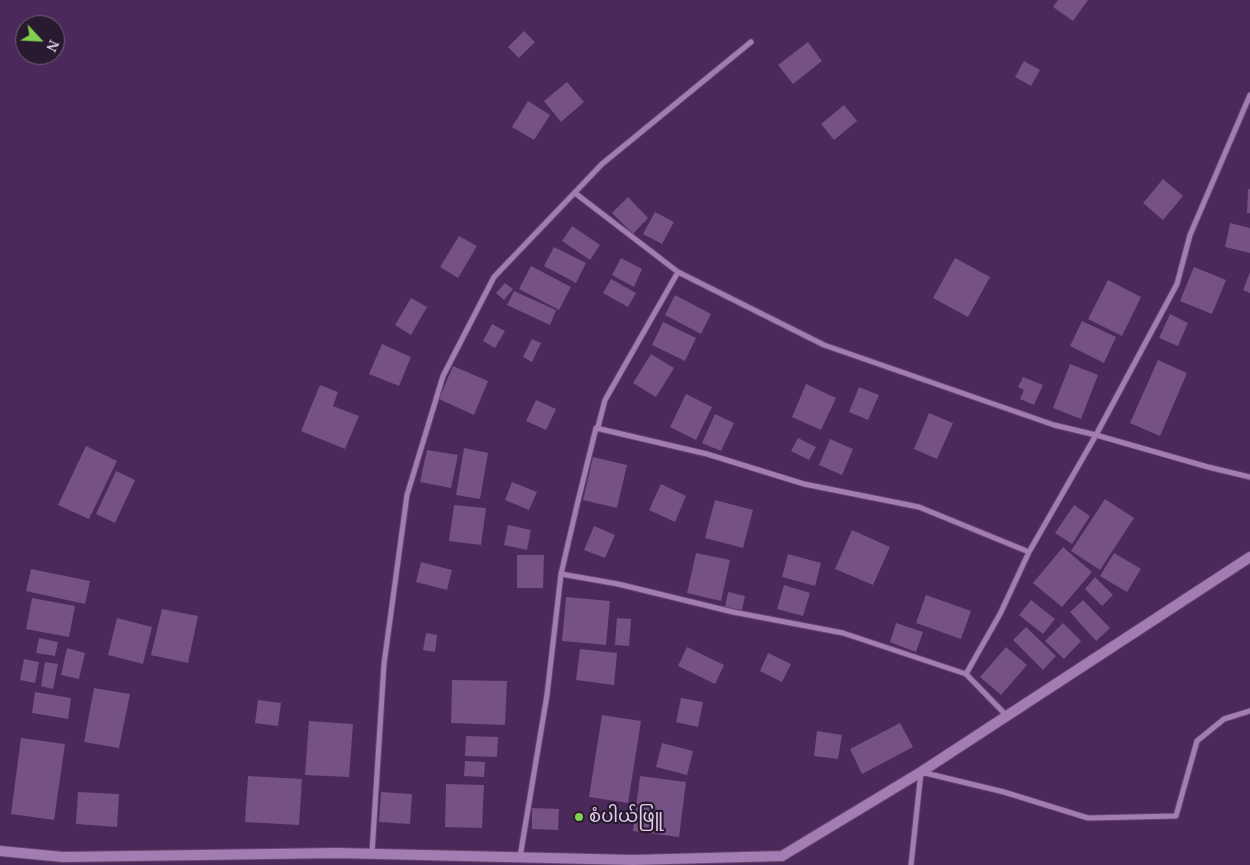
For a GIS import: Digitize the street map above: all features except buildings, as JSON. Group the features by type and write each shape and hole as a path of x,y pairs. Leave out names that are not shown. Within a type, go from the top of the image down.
{"street":[{"path":"372,854 384,664 407,494 444,376 494,277 602,164 751,42"},
{"path":"966,674 1000,614 1029,552 1096,435 1177,284 1190,235 1250,96"},
{"path":"575,193 678,272 824,345 1054,425 1250,477"},
{"path":"520,857 547,695 561,574 596,428 598,427 605,400 678,272"},
{"path":"596,428 707,454 804,484 919,507 1029,552"},
{"path":"0,851 63,857 336,853 633,860 782,856 921,772 1250,557"},
{"path":"561,574 618,584 733,612 843,633 966,674 1006,715"},
{"path":"921,772 1004,792 1088,818 1176,816 1197,740 1224,719 1250,711"},
{"path":"911,865 921,772"}],"place":[{"name":"စံပါယ်ဖြူ","path":"579,817"}]}
